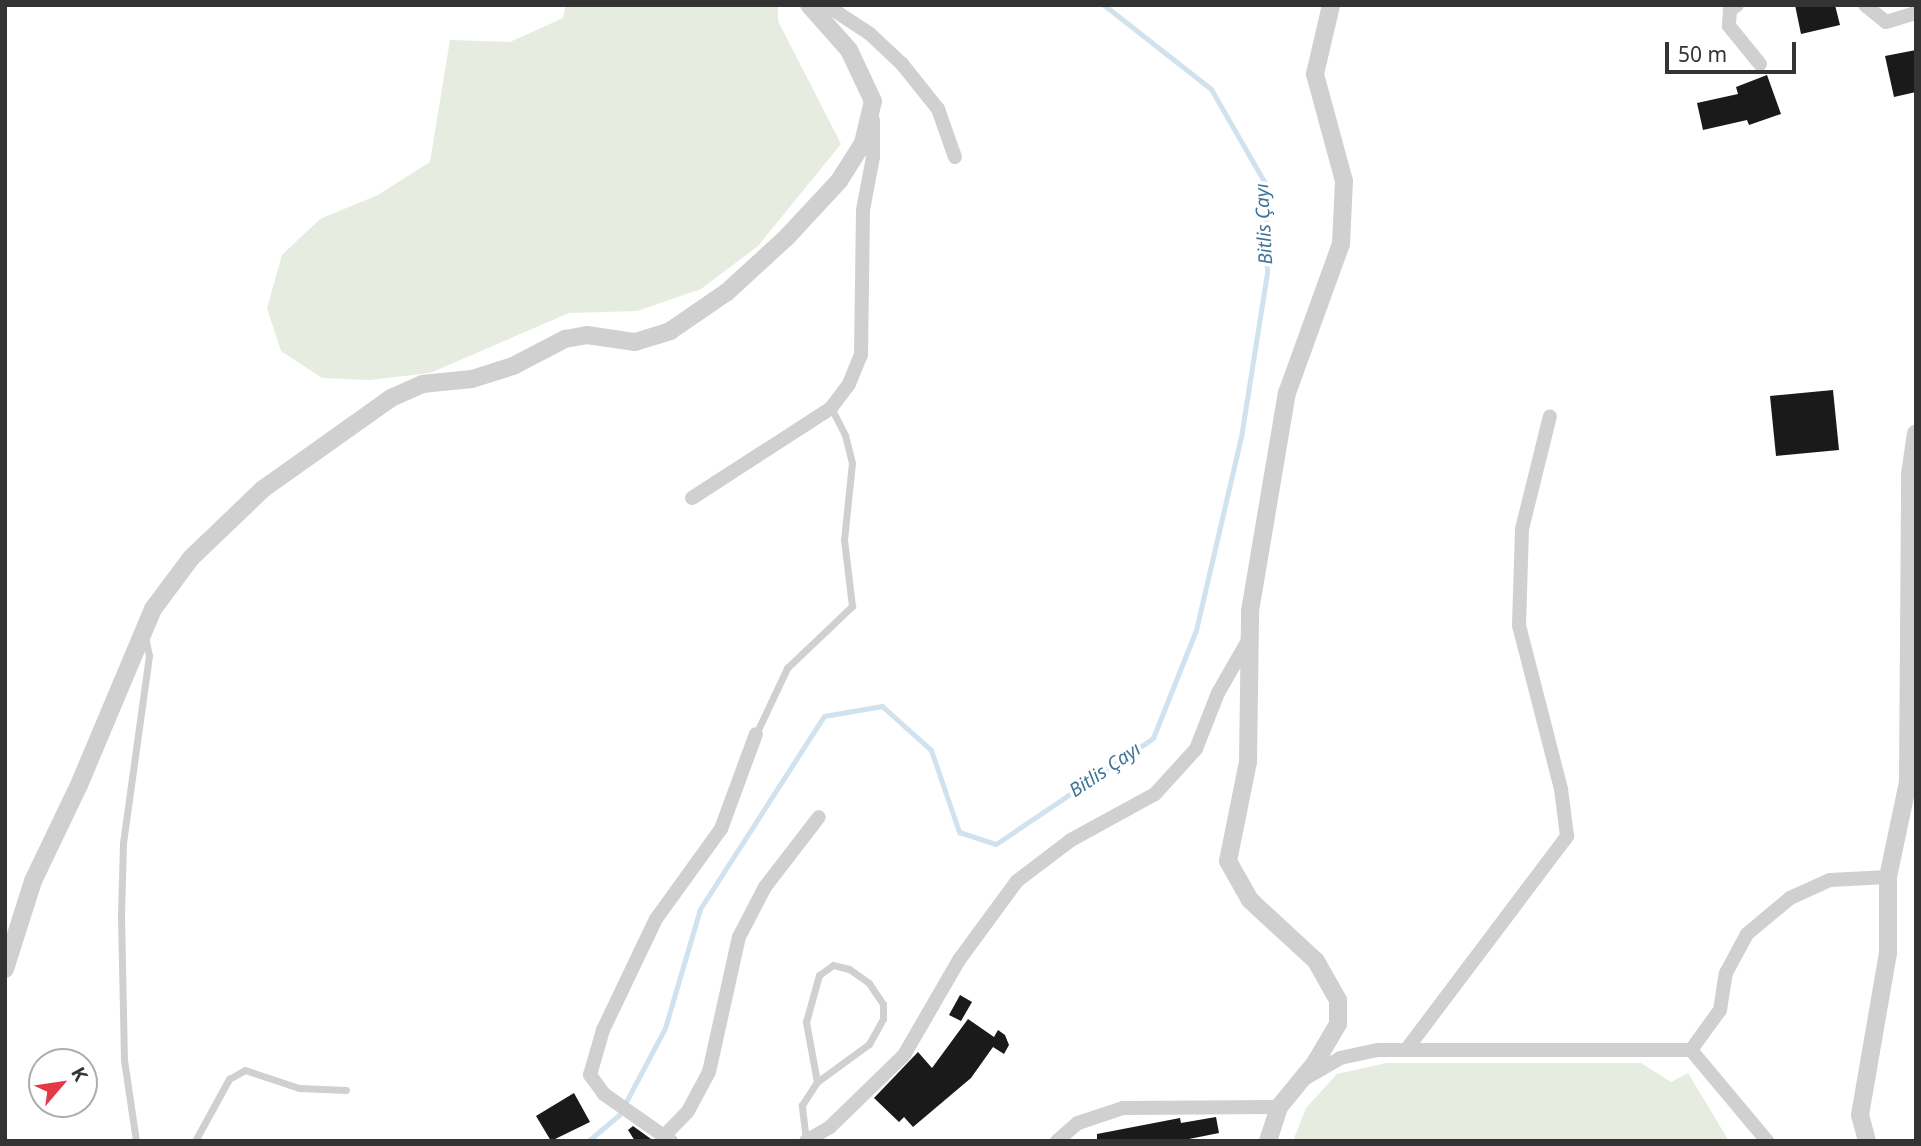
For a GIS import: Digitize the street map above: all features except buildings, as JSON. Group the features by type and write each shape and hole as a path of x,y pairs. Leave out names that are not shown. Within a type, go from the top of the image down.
{"street":[{"path":"691,498 831,408 849,384 861,355 863,210 873,157 873,101 849,50 809,5"},
{"path":"826,5 870,34 902,64 938,109 955,157"},
{"path":"1268,1141 1279,1107 1338,1024 1338,1000 1316,961 1250,900 1228,862 1248,762 1250,611 1287,393 1341,244 1344,181 1315,74 1331,5"},
{"path":"1737,5 1730,10 1729,26 1760,64"},
{"path":"1865,5 1886,22 1916,13"},
{"path":"5,969 33,881 79,785 153,609 191,558 254,497 391,398 422,384 472,379 513,366 565,339 587,335 635,342 670,331 727,292 786,238 839,181 863,142 873,101"},
{"path":"1406,1050 1567,836 1561,789 1518,625 1522,529 1550,416"},
{"path":"1867,1141 1860,1115 1888,953 1888,877 1908,782 1909,488 1916,433"},
{"path":"806,1141 830,1127 904,1055 959,960 1017,881 1071,840 1155,794 1196,749 1218,692 1250,637"},
{"path":"756,734 721,829 656,919 603,1030 590,1075 604,1094 668,1138 688,1111 709,1072 739,937 765,887 820,817"},
{"path":"1691,1050 1720,1010 1726,972 1747,934 1790,898 1830,880 1888,877"},
{"path":"1299,1082 1340,1058 1406,1050 1691,1050"},
{"path":"1691,1050 1767,1141"},
{"path":"1057,1141 1078,1123 1123,1108 1279,1107"}],"lane":[{"path":"756,734 787,668 852,606 844,540 852,463 845,435 831,408"},
{"path":"136,1141 124,1060 121,915 123,843 149,656 144,632"},
{"path":"806,1141 802,1105 817,1082 869,1044 883,1018 883,1003 869,983 849,969 833,965 819,975 806,1022 817,1082"},
{"path":"195,1141 223,1088 245,1070 299,1088 346,1090"}],"shaded area":[{"path":"566,5 778,5 778,21 841,144 758,246 701,289 637,311 569,313 430,373 370,380 322,378 281,351 267,308 282,255 320,219 378,195 430,162 450,40 510,42 563,18"},
{"path":"1387,1063 1641,1063 1671,1082 1688,1073 1729,1141 1293,1141 1306,1108 1337,1074"}],"waterway":[{"name":"Bitlis Çayı","path":"588,1141 619,1115 665,1028 700,909 824,716 882,706 931,750 959,832 996,844 1153,738 1196,630 1241,437 1267,273 1265,183 1211,89 1104,5"}]}
